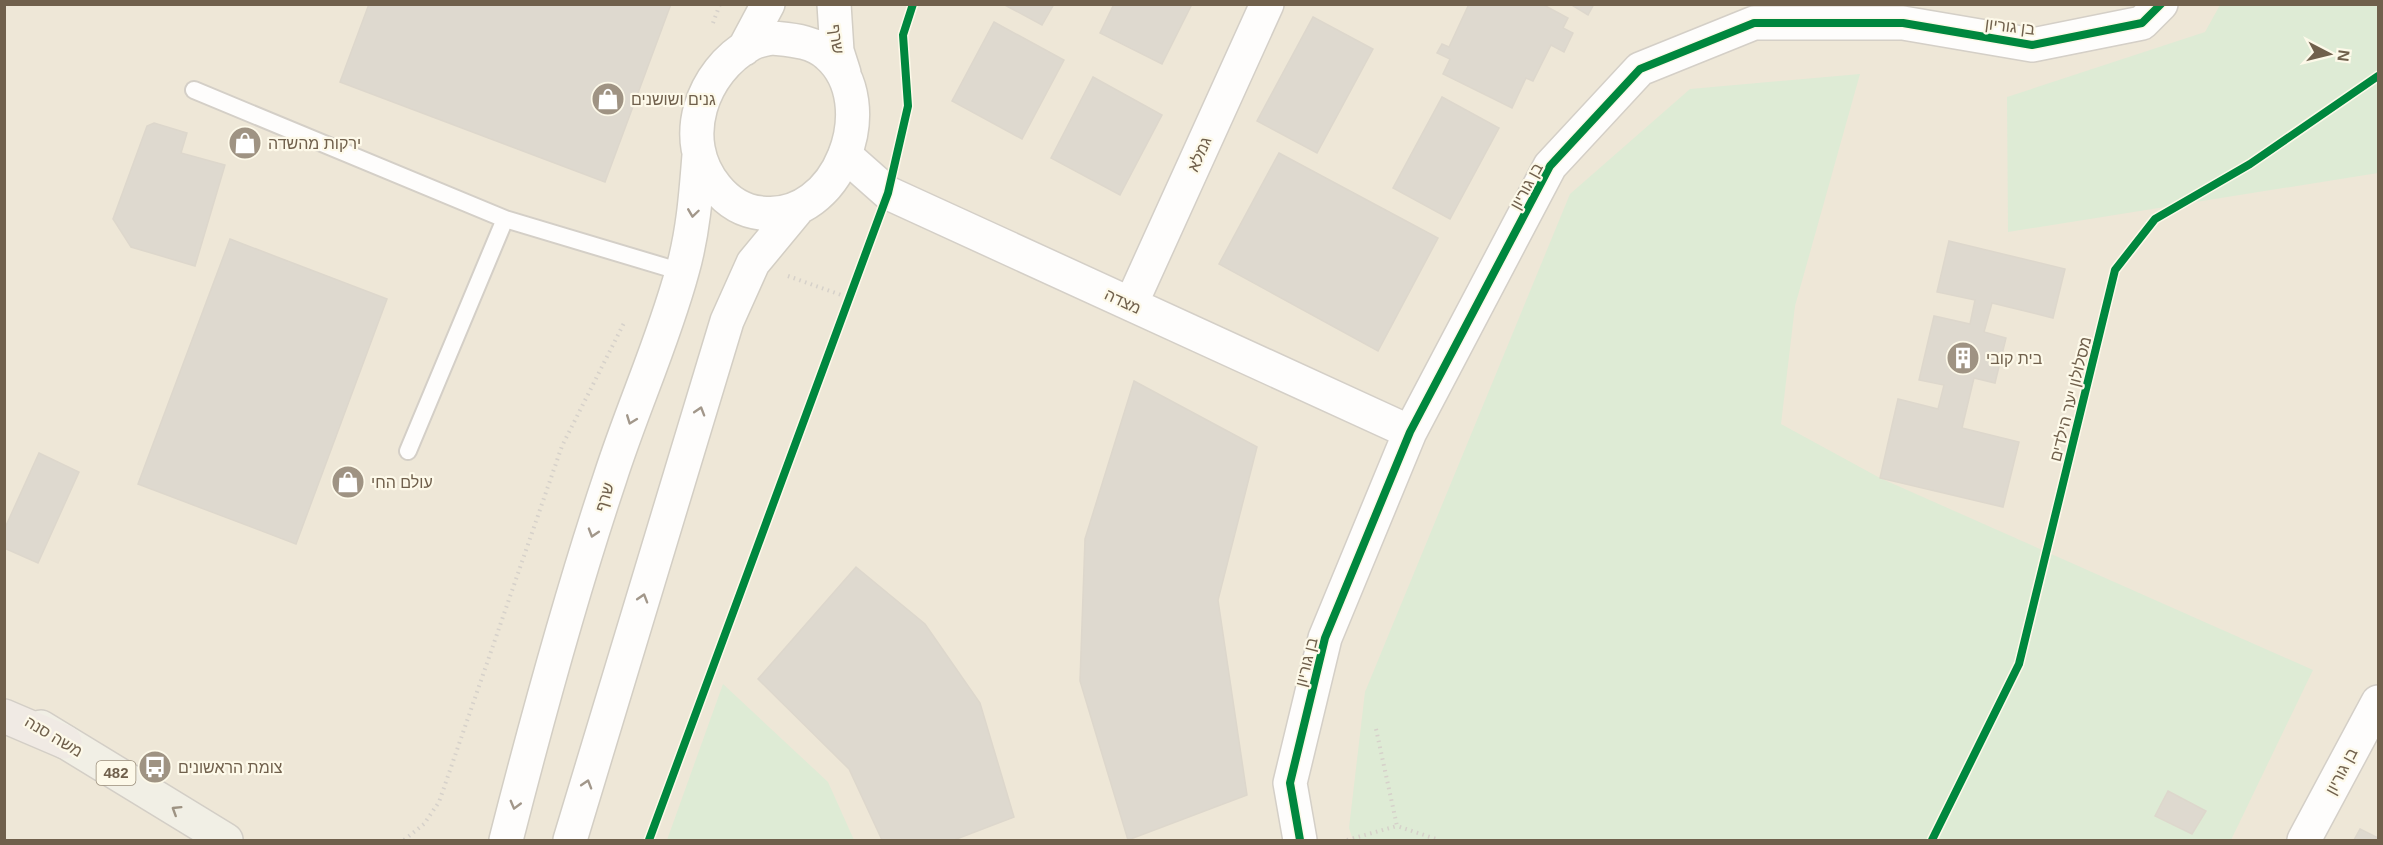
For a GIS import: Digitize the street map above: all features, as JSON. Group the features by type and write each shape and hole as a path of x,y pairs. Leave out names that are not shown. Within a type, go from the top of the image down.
{"highway":[{"path":"4,716 65,742"}],"main road":[{"name":"משה סנה","path":"4,706 226,840"}],"street":[{"path":"744,49 768,4"},
{"name":"שרף","path":"834,4 837,51 844,73"},
{"name":"גמלא","path":"1131,304 1267,4"},
{"name":"בן גוריון","path":"1300,840 1290,783 1325,638 1410,432 1550,166 1640,69 1754,23 1903,23 2032,45 2142,23 2161,4"},
{"path":"570,840 727,321 753,263 796,211 820,193 833,178 845,155 852,126 852,105 844,73 828,55 811,44 773,38 753,43 744,49 718,71 707,88 698,114 699,155 711,181 724,198 746,212 772,214 796,211"},
{"name":"שרף","path":"506,840 535,729 610,477 659,346 682,273 691,232 699,155"},
{"name":"מצדה","path":"845,155 888,193 1410,432"},
{"name":"בן גוריון","path":"2304,840 2379,702"}],"lane":[{"path":"195,90 504,219 682,273"},
{"path":"408,451 504,219"}],"path":[{"path":"712,25 720,4"},
{"path":"404,840 424,824 439,802 562,446 629,315"},
{"path":"1376,729 1397,826"},
{"path":"1347,840 1397,826 1439,840"}],"shaded area":[{"path":"5,5 2378,5 2378,840 5,840"}],"green space":[{"path":"2220,5 2378,5 2378,173 2008,232 2007,97 2205,32"},
{"path":"1860,74 1795,306 1781,424 1880,478 2313,670 2231,840 1353,840 1349,828 1365,692 1570,194 1690,89"},
{"path":"723,684 828,782 854,840 667,840"}],"building":[{"path":"369,4 671,4 605,182 340,82"},
{"path":"1003,4 1054,4 1042,25"},
{"path":"1114,4 1192,4 1162,64 1100,33"},
{"path":"1469,4 1542,4 1568,18 1563,28 1573,33 1564,52 1551,45 1533,81 1526,78 1512,108 1443,74 1450,59 1437,53 1442,44 1449,47"},
{"path":"1570,4 1594,4 1588,15"},
{"path":"1313,17 1373,49 1317,153 1257,121"},
{"path":"994,22 1064,60 1022,139 952,101"},
{"path":"1093,77 1162,115 1120,195 1051,158"},
{"path":"1442,97 1499,128 1450,219 1393,188"},
{"path":"154,123 187,133 181,153 225,165 195,266 131,247 113,219 147,126"},
{"path":"1279,153 1438,238 1378,351 1219,264"},
{"path":"230,239 387,299 296,544 138,484"},
{"name":"בית קובי","path":"1949,241 2065,269 2053,318 1992,303 1984,332 2006,338 1995,383 1974,378 1962,428 2019,442 2003,507 1880,478 1898,399 1938,409 1944,385 1919,380 1934,316 1970,324 1975,300 1937,292"},
{"path":"1134,381 1257,447 1218,600 1247,795 1128,840 1080,681 1085,539"},
{"path":"39,453 79,472 38,563 4,548 4,530"},
{"path":"856,567 925,624 980,703 1014,817 954,840 882,840 849,769 758,679"},
{"path":"2168,791 2206,811 2192,834 2155,816"},
{"path":"2360,829 2378,838 2378,840 2354,840"}],"cycle path":[{"path":"649,840 888,193 908,106 903,35 913,4"},
{"path":"1300,840 1290,783 1325,638 1410,432 1550,166 1640,69 1754,23 1903,23 2032,45 2142,23 2161,4"},
{"name":"מסלולון יער הילדים","path":"1932,840 2019,664 2115,270 2155,219 2250,164 2378,76"}],"place":[{"name":"גנים ושושנים","path":"608,99"},
{"name":"ירקות מהשדה","path":"245,143"},
{"name":"בית קובי","path":"1963,358"},
{"name":"עולם החי","path":"348,482"},
{"name":"צומת הראשונים","path":"155,767"}]}
